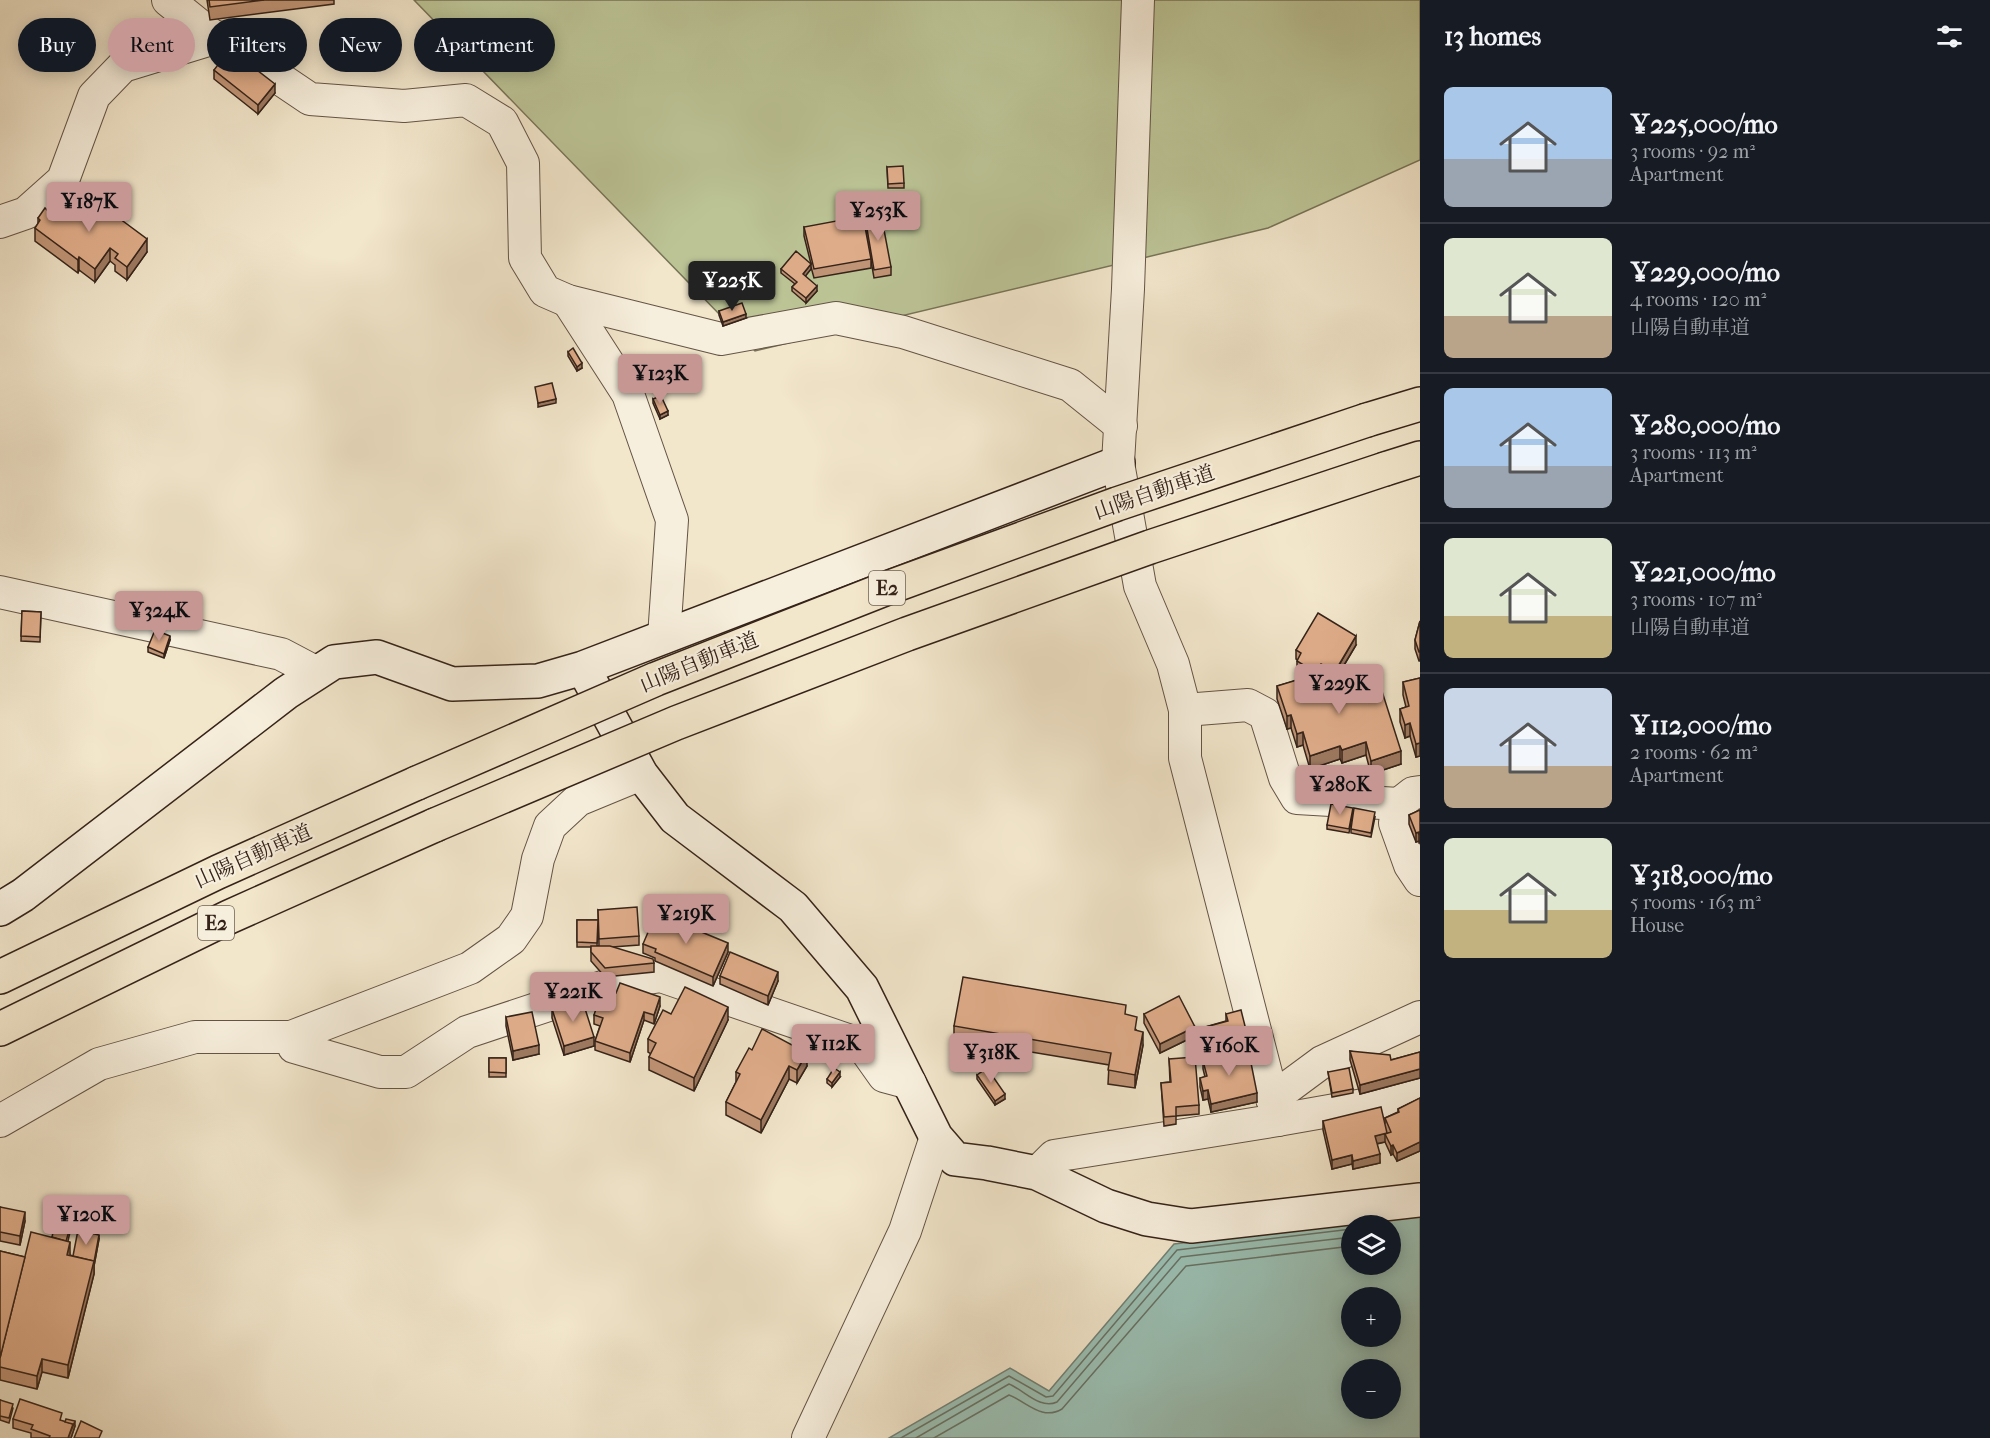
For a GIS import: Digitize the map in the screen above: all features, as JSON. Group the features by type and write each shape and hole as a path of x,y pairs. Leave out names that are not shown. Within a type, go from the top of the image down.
{"highway":[{"name":"山陽自動車道","path":"0,977 218,872 656,679 890,586 1117,504 1420,404"},
{"name":"E2","path":"0,1029 229,917 435,825 676,723 907,634 1150,547 1420,458"}],"street":[{"path":"168,0 207,32"},
{"path":"1138,0 1128,289 1119,463 1140,586 1173,664 1185,710 1185,758 1275,1110"},
{"path":"0,222 26,213 63,180 94,96 123,66 207,40"},
{"path":"270,72 310,99 404,106 466,100 502,122 523,163 525,258 545,291 568,301 720,339 836,318 903,332 1070,385 1121,426"},
{"path":"568,301 628,394 672,520 664,637"},
{"path":"0,909 23,895 286,693 334,662 377,657 452,684 538,681 583,668 1119,463"},
{"path":"0,592 281,654 317,673"},
{"path":"583,668 641,774 675,818 793,907 862,988 936,1137 955,1159 1037,1173 1106,1206 1147,1219 1191,1226 1420,1200"},
{"path":"1185,710 1248,705 1265,714 1285,778 1297,798 1409,798 1395,823 1410,865 1420,880"},
{"path":"0,1121 31,1101 99,1064 195,1037 291,1037 470,968 511,939 527,916 538,859 550,826 578,800 641,774"},
{"path":"291,1037 294,1047 380,1072 406,1072 467,1032 615,983 661,976 861,1045 884,1076 910,1083"},
{"path":"1275,1110 1322,1062 1420,1017"},
{"path":"1037,1173 1054,1156 1275,1110 1420,1095"},
{"path":"808,1438 905,1231 936,1137"}],"green space":[{"path":"414,0 1420,0 1420,160 1268,228 755,351 484,72 555,72 555,18 431,18"}],"water":[{"path":"1420,1215 1420,1438 889,1438 1010,1368 1049,1391 1174,1244 1341,1224 1341,1275 1401,1275 1401,1217"}],"building":[{"path":"209,0 264,0 210,7"},
{"path":"217,72 260,72 275,84 258,105"},
{"path":"903,166 904,183 888,184 887,167"},
{"path":"63,193 87,212 91,206 108,219 112,213 147,239 127,267 115,258 118,254 110,248 95,269 79,257 78,260 35,228 45,208 49,212"},
{"path":"881,214 891,267 874,270 865,217"},
{"path":"863,216 871,259 814,269 804,227"},
{"path":"796,251 811,264 803,274 817,286 806,298 792,287 797,282 781,269"},
{"path":"742,303 746,314 723,322 719,311"},
{"path":"573,348 582,363 577,367 568,352"},
{"path":"552,383 556,399 538,403 535,387"},
{"path":"661,396 668,411 660,415 653,399"},
{"path":"22,611 41,612 40,637 21,636"},
{"path":"1318,613 1356,636 1337,668 1331,669 1321,664 1316,673 1297,661 1301,653 1296,650"},
{"path":"1420,621 1420,652 1419,652 1415,640"},
{"path":"155,630 170,636 164,654 148,647"},
{"path":"1343,666 1352,694 1380,685 1401,751 1371,761 1366,742 1342,750 1340,746 1310,756 1303,732 1297,734 1291,715 1287,716 1277,686"},
{"path":"1420,678 1420,743 1416,744 1410,723 1405,725 1400,709 1409,706 1403,682"},
{"path":"1331,804 1353,808 1349,829 1327,825"},
{"path":"1354,808 1375,812 1371,833 1351,829"},
{"path":"1420,810 1419,834 1419,832 1416,833 1409,815"},
{"path":"637,907 639,936 599,939 598,910"},
{"path":"655,916 669,921 670,919 728,943 713,977 655,952 656,949 643,944"},
{"path":"577,920 598,920 597,943 577,942"},
{"path":"591,946 610,946 653,959 654,963 605,968 591,952"},
{"path":"730,952 778,972 768,996 720,976"},
{"path":"963,977 1126,1005 1125,1014 1137,1017 1135,1030 1143,1032 1135,1075 1108,1070 1111,1053 954,1026"},
{"path":"620,983 660,997 654,1015 644,1012 630,1053 595,1041 603,1018 594,1015 601,994 607,996 609,990 616,993"},
{"path":"685,987 728,1007 694,1078 649,1057 656,1043 648,1039 663,1010 671,1014"},
{"path":"1179,996 1195,1027 1160,1044 1144,1014"},
{"path":"582,999 594,1037 564,1046 552,1009"},
{"path":"1241,1010 1247,1034 1236,1037 1239,1048 1206,1057 1198,1029 1228,1021 1226,1014"},
{"path":"532,1012 539,1045 513,1051 506,1017"},
{"path":"762,1029 807,1053 797,1070 789,1066 761,1120 726,1102 740,1074 736,1072 749,1048 752,1050"},
{"path":"1248,1048 1257,1093 1211,1104 1208,1090 1203,1091 1200,1078 1207,1076 1203,1061"},
{"path":"1350,1051 1390,1055 1391,1060 1420,1052 1420,1069 1360,1085"},
{"path":"1195,1057 1199,1105 1176,1107 1176,1116 1164,1117 1161,1083 1171,1082 1169,1059"},
{"path":"489,1058 506,1058 506,1073 489,1072"},
{"path":"834,1068 840,1072 832,1083 827,1079"},
{"path":"987,1068 1005,1094 995,1101 977,1075"},
{"path":"1349,1068 1353,1089 1332,1093 1328,1072"},
{"path":"1420,1098 1420,1142 1397,1153 1385,1134 1391,1132 1385,1118"},
{"path":"1381,1107 1387,1133 1375,1136 1380,1154 1353,1161 1352,1155 1332,1160 1323,1121"},
{"path":"0,1207 25,1212 20,1236 0,1232"},
{"path":"55,1224 70,1228 66,1241 52,1237"},
{"path":"78,1230 99,1235 94,1262 73,1256"},
{"path":"31,1232 70,1242 67,1255 94,1261 68,1365 42,1359 37,1376 0,1367 0,1358"},
{"path":"0,1251 25,1257 0,1358"},
{"path":"20,1399 62,1413 60,1420 73,1424 68,1438 49,1438 50,1436 31,1429 33,1425 13,1419"},
{"path":"0,1400 13,1404 9,1418 0,1416"},
{"path":"66,1419 75,1421 73,1426 65,1422"},
{"path":"81,1421 102,1431 99,1438 74,1438"}]}
